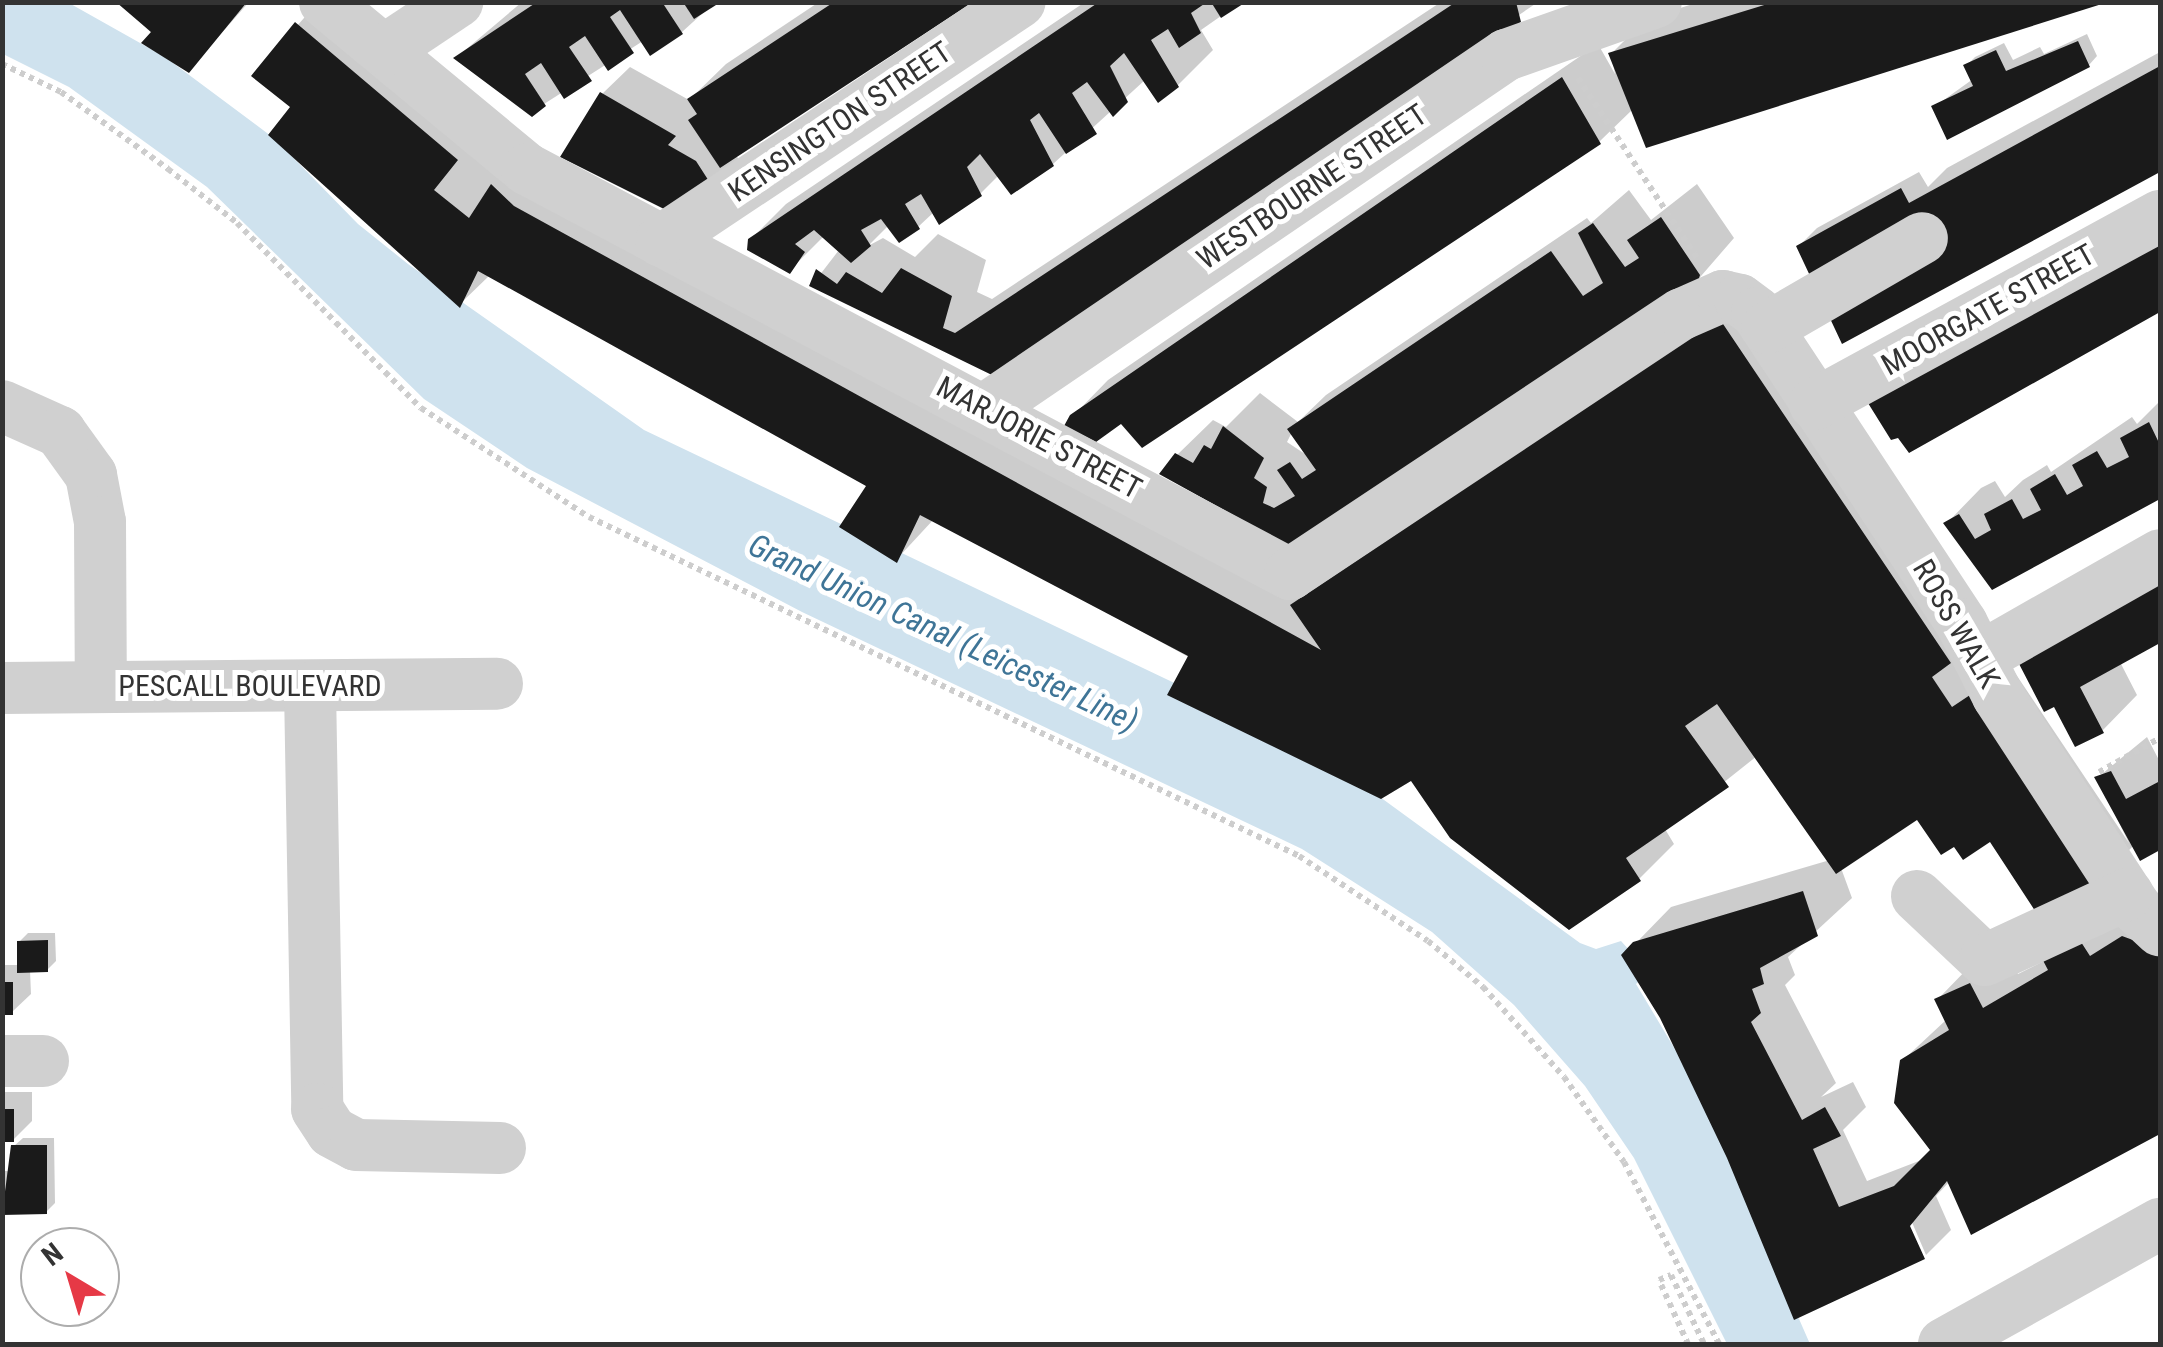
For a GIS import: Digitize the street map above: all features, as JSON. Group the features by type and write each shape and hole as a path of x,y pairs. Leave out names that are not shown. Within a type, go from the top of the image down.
{"street":[{"name":"MARJORIE STREET","path":"325,2 527,168 987,408 1290,574 1682,314 1749,312"},
{"path":"384,50 457,2"},
{"name":"KENSINGTON STREET","path":"661,241 1020,2"},
{"name":"WESTBOURNE STREET","path":"987,408 1506,55 1656,2"},
{"name":"MOORGATE STREET","path":"1814,404 2160,216"},
{"path":"1749,312 1922,238"},
{"name":"ROSS WALK","path":"1749,312 1980,658 2063,793 2146,907"},
{"path":"2,406 60,432 84,460 98,493 101,686"},
{"path":"1980,658 2160,555"},
{"name":"PESCALL BOULEVARD","path":"2,688 497,684"},
{"path":"310,688 316,1110 332,1132 356,1145 500,1148"},
{"path":"1918,896 1984,960 2146,907"},
{"path":"1945,1343 2160,1224"}],"path":[{"path":"1552,37 1749,312"},
{"path":"2,64 61,92 168,169 237,223 421,408 589,516 1299,856 1428,941 1483,987 1564,1077 1624,1162 1720,1344"},
{"path":"2063,793 2160,738"},
{"path":"1688,1344 1659,1280 1671,1275 1704,1344"}],"water":[{"name":"Grand Union Canal (Leicester Line)","path":"2,3 69,3 165,57 275,139 358,224 408,264 644,430 1361,772 1369,789 1580,943 1596,949 1621,941 1649,972 1636,984 1697,1086 1810,1344 1727,1344 1634,1158 1585,1086 1514,1005 1432,932 1302,849 802,612 527,468 424,399 207,187 69,87 3,54"}],"building":[{"path":"116,2 247,2 189,73 141,43 151,32"},
{"path":"537,2 662,2 683,34 650,56 620,10 610,17 634,53 608,71 585,36 569,47 592,81 564,99 541,63 525,74 546,106 532,117 453,58"},
{"path":"683,2 714,2 716,5 694,19"},
{"path":"834,2 973,2 720,168 688,120 697,114 687,99"},
{"path":"1099,2 1207,2 1191,13 1201,33 1179,48 1168,29 1151,40 1179,87 1158,103 1124,53 1110,66 1128,102 1113,117 1087,82 1072,93 1097,134 1066,154 1039,113 1030,120 1054,166 1011,195 980,154 967,167 982,196 939,225 921,194 905,204 920,229 899,243 881,219 861,230 871,246 851,263 814,230 795,244 805,252 790,274 747,250 748,239"},
{"path":"1211,2 1246,2 1221,18"},
{"path":"1456,2 1516,2 1521,22 996,377 809,286 816,269 837,284 846,272 882,293 901,268 952,296 943,328 955,333"},
{"path":"1774,2 2105,3 1646,148 1608,53"},
{"path":"295,22 458,160 434,190 469,218 491,184 514,206 1321,650 1290,605 1719,318 1951,663 1932,677 1952,707 1970,695 2098,885 2043,923 1990,842 1963,860 1954,847 1941,855 1917,820 1836,874 1717,704 1685,726 1729,787 1626,858 1641,881 1569,930 1450,838 1411,781 1381,799 1167,695 1188,656 920,515 897,563 839,527 866,486 478,271 460,308 268,135 290,107 251,76"},
{"path":"2078,41 2090,67 1947,140 1931,106 1973,86 1963,65 1996,50 2006,71"},
{"path":"2160,66 2160,172 1842,344 1796,246 1901,188 1909,203"},
{"path":"1562,77 1601,144 1142,448 1121,424 1096,442 1064,426 1070,415"},
{"path":"600,92 676,136 668,145 696,161 714,189 676,215 560,157"},
{"path":"1661,217 1700,275 1697,285 1300,552 1159,474 1175,453 1193,463 1204,445 1211,449 1223,426 1264,458 1254,478 1267,487 1263,503 1274,508 1295,496 1277,470 1290,462 1302,479 1316,470 1287,429 1551,251 1583,296 1603,283 1578,233 1593,223 1625,267 1639,258 1627,240"},
{"path":"2160,232 2160,312 1909,453 1898,438 1891,440 1863,395"},
{"path":"2149,422 2160,445 2160,499 1992,590 1943,523 1959,514 1975,539 1991,530 1984,514 2012,499 2023,519 2041,510 2030,489 2055,474 2067,495 2083,486 2072,465 2097,451 2107,468 2129,457 2120,438"},
{"path":"2160,582 2160,643 2080,687 2104,733 2075,747 2054,707 2044,712 2017,660"},
{"path":"2111,771 2126,799 2160,781 2160,850 2140,861 2094,777"},
{"path":"1803,891 1818,936 1760,968 1764,984 1752,989 1761,1013 1751,1022 1802,1120 1825,1107 1841,1136 1813,1149 1839,1207 1894,1186 1930,1150 1894,1103 1900,1060 1949,1030 1934,999 1970,983 1983,1008 2048,970 2037,949 2072,928 2090,956 2122,936 2160,950 2160,1134 1971,1235 1947,1181 1910,1226 1925,1259 1794,1320 1727,1158 1660,1018 1621,955 1633,942"},
{"path":"48,940 48,972 17,973 17,941"},
{"path":"2,982 13,982 13,1015 2,1015"},
{"path":"2,1109 14,1109 14,1142 2,1142"},
{"path":"11,1145 47,1145 47,1214 2,1215"}]}
